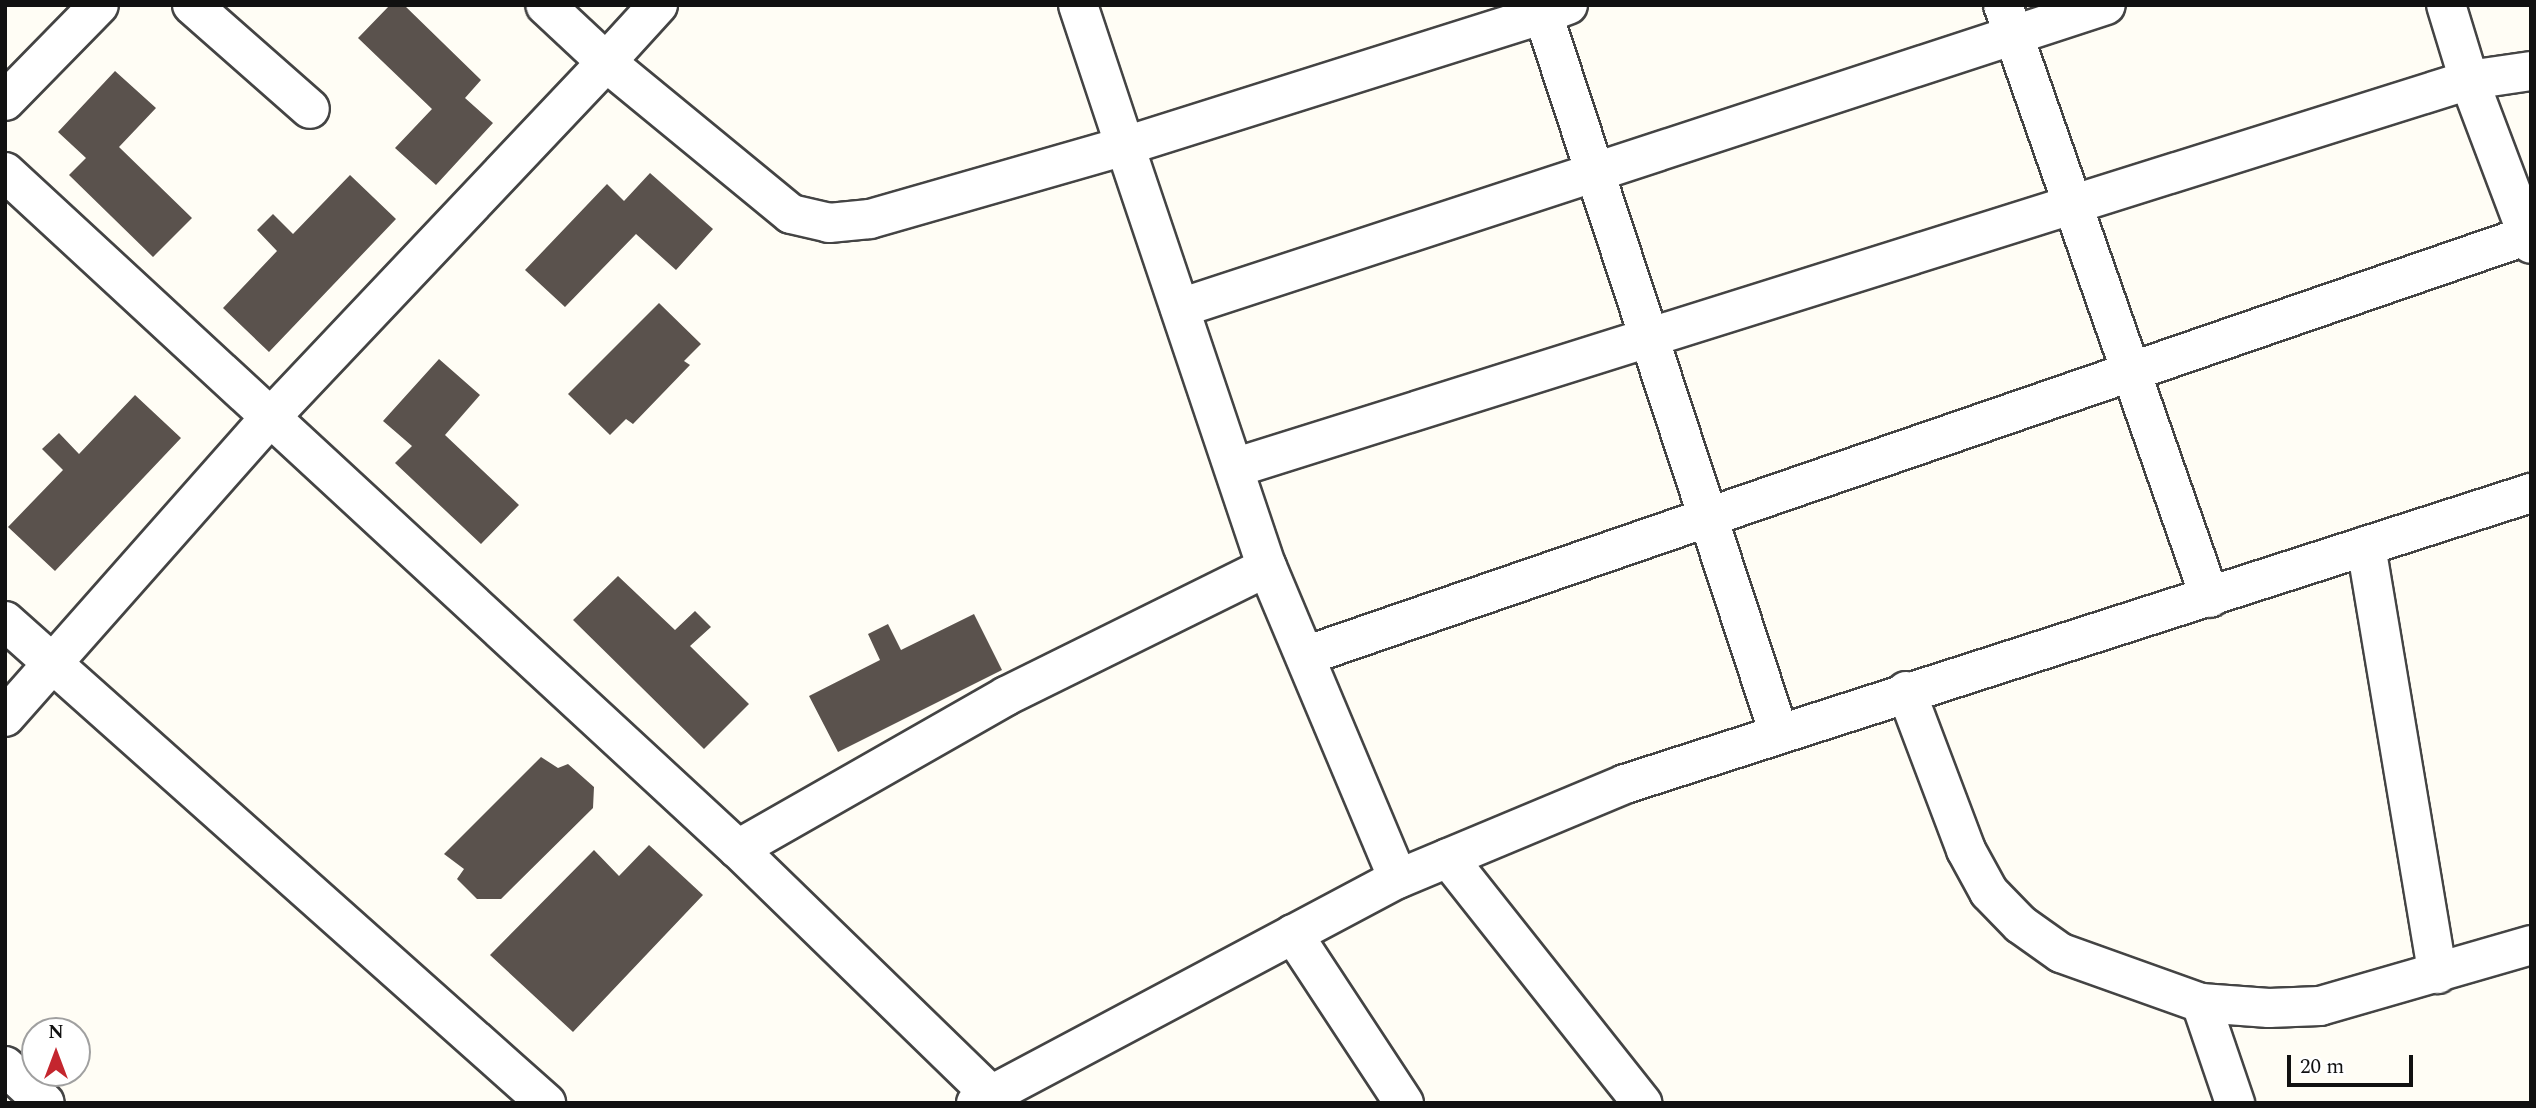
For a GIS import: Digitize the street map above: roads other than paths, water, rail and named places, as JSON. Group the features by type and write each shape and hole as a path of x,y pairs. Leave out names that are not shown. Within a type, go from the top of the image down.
{"street":[{"path":"5,101 99,5"},
{"path":"192,5 310,109"},
{"path":"545,5 606,62 791,214 829,223 870,219 1125,146 1550,8 1595,171 1778,731"},
{"path":"5,717 268,419 658,5"},
{"path":"1078,5 1267,567 1398,879"},
{"path":"1180,308 1595,171 2008,20 2106,5"},
{"path":"1305,656 1707,514 2530,238 2469,80 2446,5"},
{"path":"2008,20 2210,598"},
{"path":"1234,468 1650,340 2469,80 2531,71"},
{"path":"5,172 268,419 738,849 983,1098 1398,879 1625,784 1778,731 2210,598 2531,493"},
{"path":"2367,546 2438,974"},
{"path":"738,849 1006,696 1267,567"},
{"path":"5,621 546,1103"},
{"path":"1906,691 1966,850 1989,892 2020,924 2061,953 2201,1003 2320,1006 2529,952"},
{"path":"1448,858 1642,1103"},
{"path":"1293,934 1404,1103"},
{"path":"2201,1003 2235,1103"},
{"path":"5,1066 45,1103"}]}
